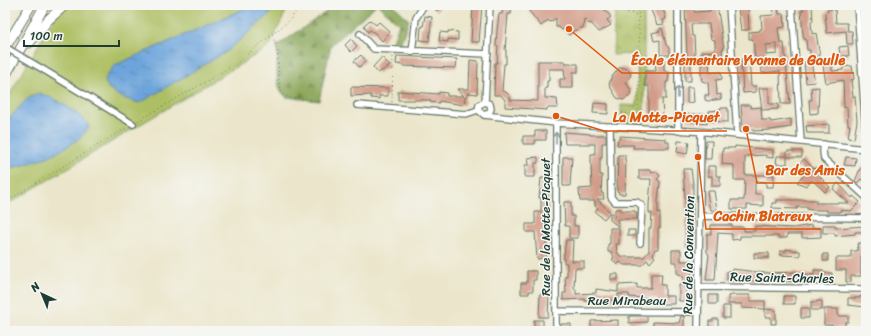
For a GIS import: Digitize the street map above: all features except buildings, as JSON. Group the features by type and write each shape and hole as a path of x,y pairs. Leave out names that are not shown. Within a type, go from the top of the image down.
{"highway":[{"path":"5,48 31,5"},
{"path":"5,76 45,5"},
{"path":"14,61 49,19 65,5"}],"street":[{"path":"412,52 416,18 424,5"},
{"path":"485,102 490,5"},
{"path":"678,5 678,131"},
{"path":"729,5 737,135"},
{"path":"792,5 801,142"},
{"path":"857,5 866,133"},
{"path":"360,34 374,49 412,52 488,54"},
{"path":"5,48 133,124"},
{"path":"485,102 502,117"},
{"path":"478,110 480,103 485,102"},
{"path":"357,105 466,114 478,110"},
{"path":"484,115 489,113 491,106"},
{"path":"478,110 484,115 556,123 737,135 866,149"},
{"name":"Rue de la Motte-Picquet","path":"556,123 556,331"},
{"path":"610,126 611,197 614,202 637,202 642,206 640,243"},
{"name":"Rue de la Convention","path":"698,331 701,132"},
{"path":"824,144 824,159 866,197"},
{"path":"700,216 866,218"},
{"name":"Rue Saint-Charles","path":"699,287 866,289"},
{"name":"Rue Mirabeau","path":"556,311 698,312"}],"path":[{"path":"5,202 133,124 234,65 290,20 300,5"},
{"path":"620,5 623,12 633,12 638,16"},
{"path":"638,5 640,54 638,128"},
{"path":"272,36 277,46 277,73 282,94 291,98 319,101"},
{"path":"392,108 394,51"},
{"path":"622,114 638,115"}],"green space":[{"path":"62,5 253,5 116,65 107,75 108,88 127,100 267,7 266,5 289,5 269,47 8,204 5,199 5,169 38,160 61,150 81,137 88,129 88,124 79,115 57,100 27,99 5,123 5,102"},
{"path":"336,5 376,5 331,45 319,101 286,97 279,86 277,73 277,46"},
{"path":"378,5 394,5 409,20 400,45 392,43 399,24"},
{"path":"615,5 644,5 644,125 621,124 621,105 637,106 638,54 613,55"}],"water":[{"path":"253,5 266,5 271,11 269,15 226,52 140,103 115,94 105,82 107,75 115,65"},
{"path":"39,93 71,109 88,124 88,129 81,137 62,150 27,164 5,169 5,123 27,99"}],"place":[{"name":"École élémentaire Yvonne de Gaulle","path":"569,29"},
{"name":"La Motte-Picquet","path":"556,116"},
{"name":"Bar des Amis","path":"746,129"},
{"name":"Cachin Blatreux","path":"698,157"}]}
